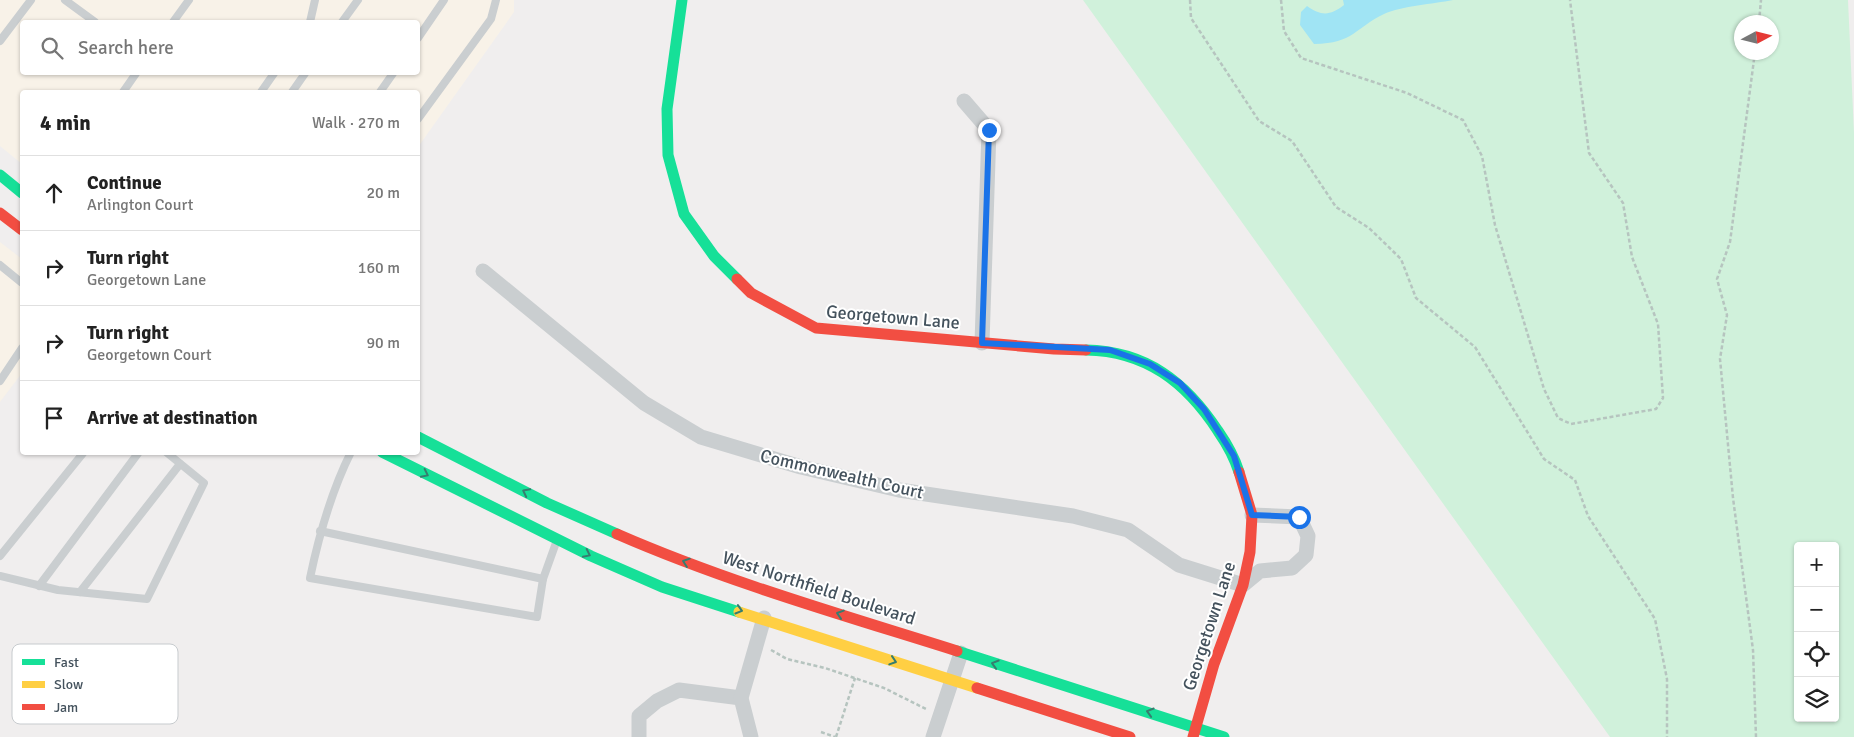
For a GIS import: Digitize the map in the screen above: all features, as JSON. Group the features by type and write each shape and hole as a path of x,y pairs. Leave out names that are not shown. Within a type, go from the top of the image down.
{"main road":[{"name":"Georgetown Lane","path":"682,0 666,109 668,155 684,214 714,256 752,293 816,328 982,343 1110,350 1150,364 1180,383 1204,409 1234,456 1252,515 1250,552 1243,585 1214,664 1195,732"},
{"path":"0,175 20,190"},
{"path":"2,219 20,229"},
{"name":"West Northfield Boulevard","path":"420,438 662,587 764,618 1130,737"},
{"name":"West Northfield Boulevard","path":"389,455 564,526 667,555 770,592 961,653 1195,732 1224,737"}],"street":[{"path":"964,102 989,130 982,343"},
{"name":"Commonwealth Court","path":"483,271 644,403 702,437 801,468 899,490 1073,516 1128,530 1179,565 1243,585"},
{"path":"1243,585 1260,571 1292,568 1306,555 1308,536 1299,517 1252,515"},
{"path":"751,737 741,698 764,618"},
{"path":"933,737 961,653"},
{"path":"639,737 639,716 657,701 679,690 741,698"}],"lane":[{"path":"0,41 31,0"},
{"path":"65,0 92,20"},
{"path":"174,20 189,0"},
{"path":"310,20 315,0"},
{"path":"343,20 358,0"},
{"path":"420,35 444,0"},
{"path":"420,116 491,19 496,0"},
{"path":"124,90 135,75"},
{"path":"262,90 274,75"},
{"path":"293,90 304,75"},
{"path":"381,90 392,75"},
{"path":"0,265 20,281"},
{"path":"0,381 20,351"},
{"path":"0,556 82,455"},
{"path":"39,586 137,455"},
{"path":"0,576 39,586 147,598 204,483 170,455"},
{"path":"349,455 341,471 320,531 310,578 537,617 543,579 564,526"},
{"path":"80,592 180,464"},
{"path":"320,531 543,579"}],"path":[{"path":"1190,0 1190,18 1259,121 1292,141 1336,207 1369,228 1401,259 1416,298 1475,348 1544,459 1575,480 1588,516 1655,619 1667,679 1666,737"},
{"path":"1281,0 1284,32 1301,58 1407,93 1463,120 1482,156 1495,224 1544,389 1558,418 1571,424 1656,409 1663,398 1658,324 1632,257 1622,204 1589,153 1570,0"},
{"path":"1759,15 1761,0"},
{"path":"1754,60 1730,242 1717,280 1727,315 1720,359 1733,498 1753,650 1756,737"},
{"path":"771,643 769,649 780,656 884,688 929,711"},
{"path":"821,732 836,737 855,678"}],"shaded area":[{"path":"0,0 514,0 514,12 420,144 420,90 20,90 20,162 0,146"},
{"path":"0,242 20,257 20,376 0,402"}],"green space":[{"path":"1083,0 1848,0 1854,133 1854,737 1610,737"}],"water":[{"path":"1343,0 1453,0 1391,11 1346,38 1328,43 1314,44 1300,25 1301,12 1307,6 1317,12 1330,13 1344,5"}],"traffic: fast":[{"path":"682,0 667,109 668,155 684,214 714,256 737,279"},
{"path":"0,175 20,191"},
{"path":"1086,350 1127,356 1146,363 1178,384 1206,413 1230,450 1239,472"},
{"path":"420,438 547,503 617,534"},
{"path":"388,455 591,556 662,587 739,612"},
{"path":"957,651 1224,737"}],"traffic: slow":[{"path":"739,612 977,688"}],"traffic: jam":[{"path":"0,213 20,228"},
{"path":"737,279 751,293 816,328 1054,349 1086,350"},
{"path":"1193,737 1214,664 1243,585 1250,552 1252,515 1239,472"},
{"path":"617,534 743,583 957,651"},
{"path":"977,688 1130,737"}],"route":[{"path":"989,130 982,343 1054,349 1110,350 1150,364 1180,383 1204,409 1234,456 1252,515 1299,517"}]}
